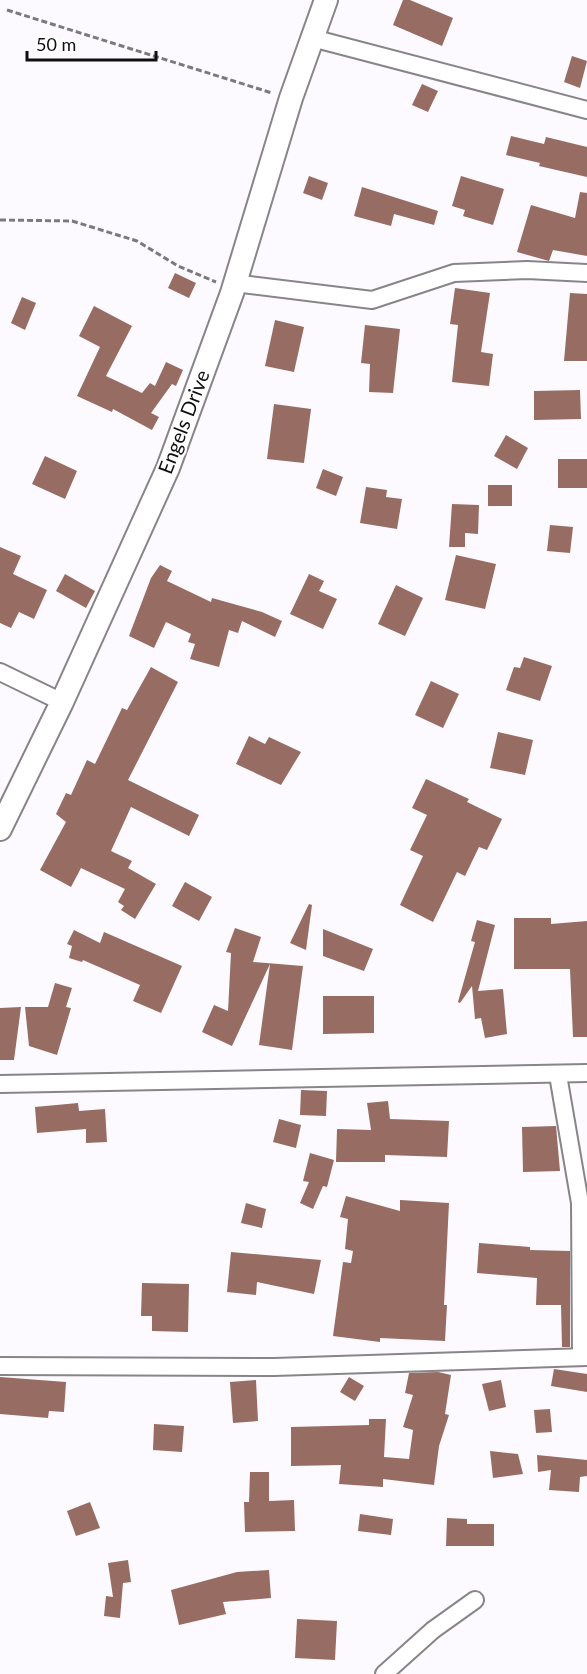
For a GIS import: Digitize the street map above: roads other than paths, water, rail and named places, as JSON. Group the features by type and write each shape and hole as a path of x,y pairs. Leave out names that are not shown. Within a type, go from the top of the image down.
{"street":[{"name":"Engels Drive","path":"0,829 62,702 168,468 233,288 291,99 326,0"},
{"path":"312,38 587,110"},
{"path":"233,288 372,300 454,273 528,270 587,273"},
{"path":"0,672 62,702"},
{"path":"0,1084 587,1073"},
{"path":"0,1366 273,1367 584,1357 580,1203 558,1075"},
{"path":"384,1674 433,1630 475,1600"}]}
